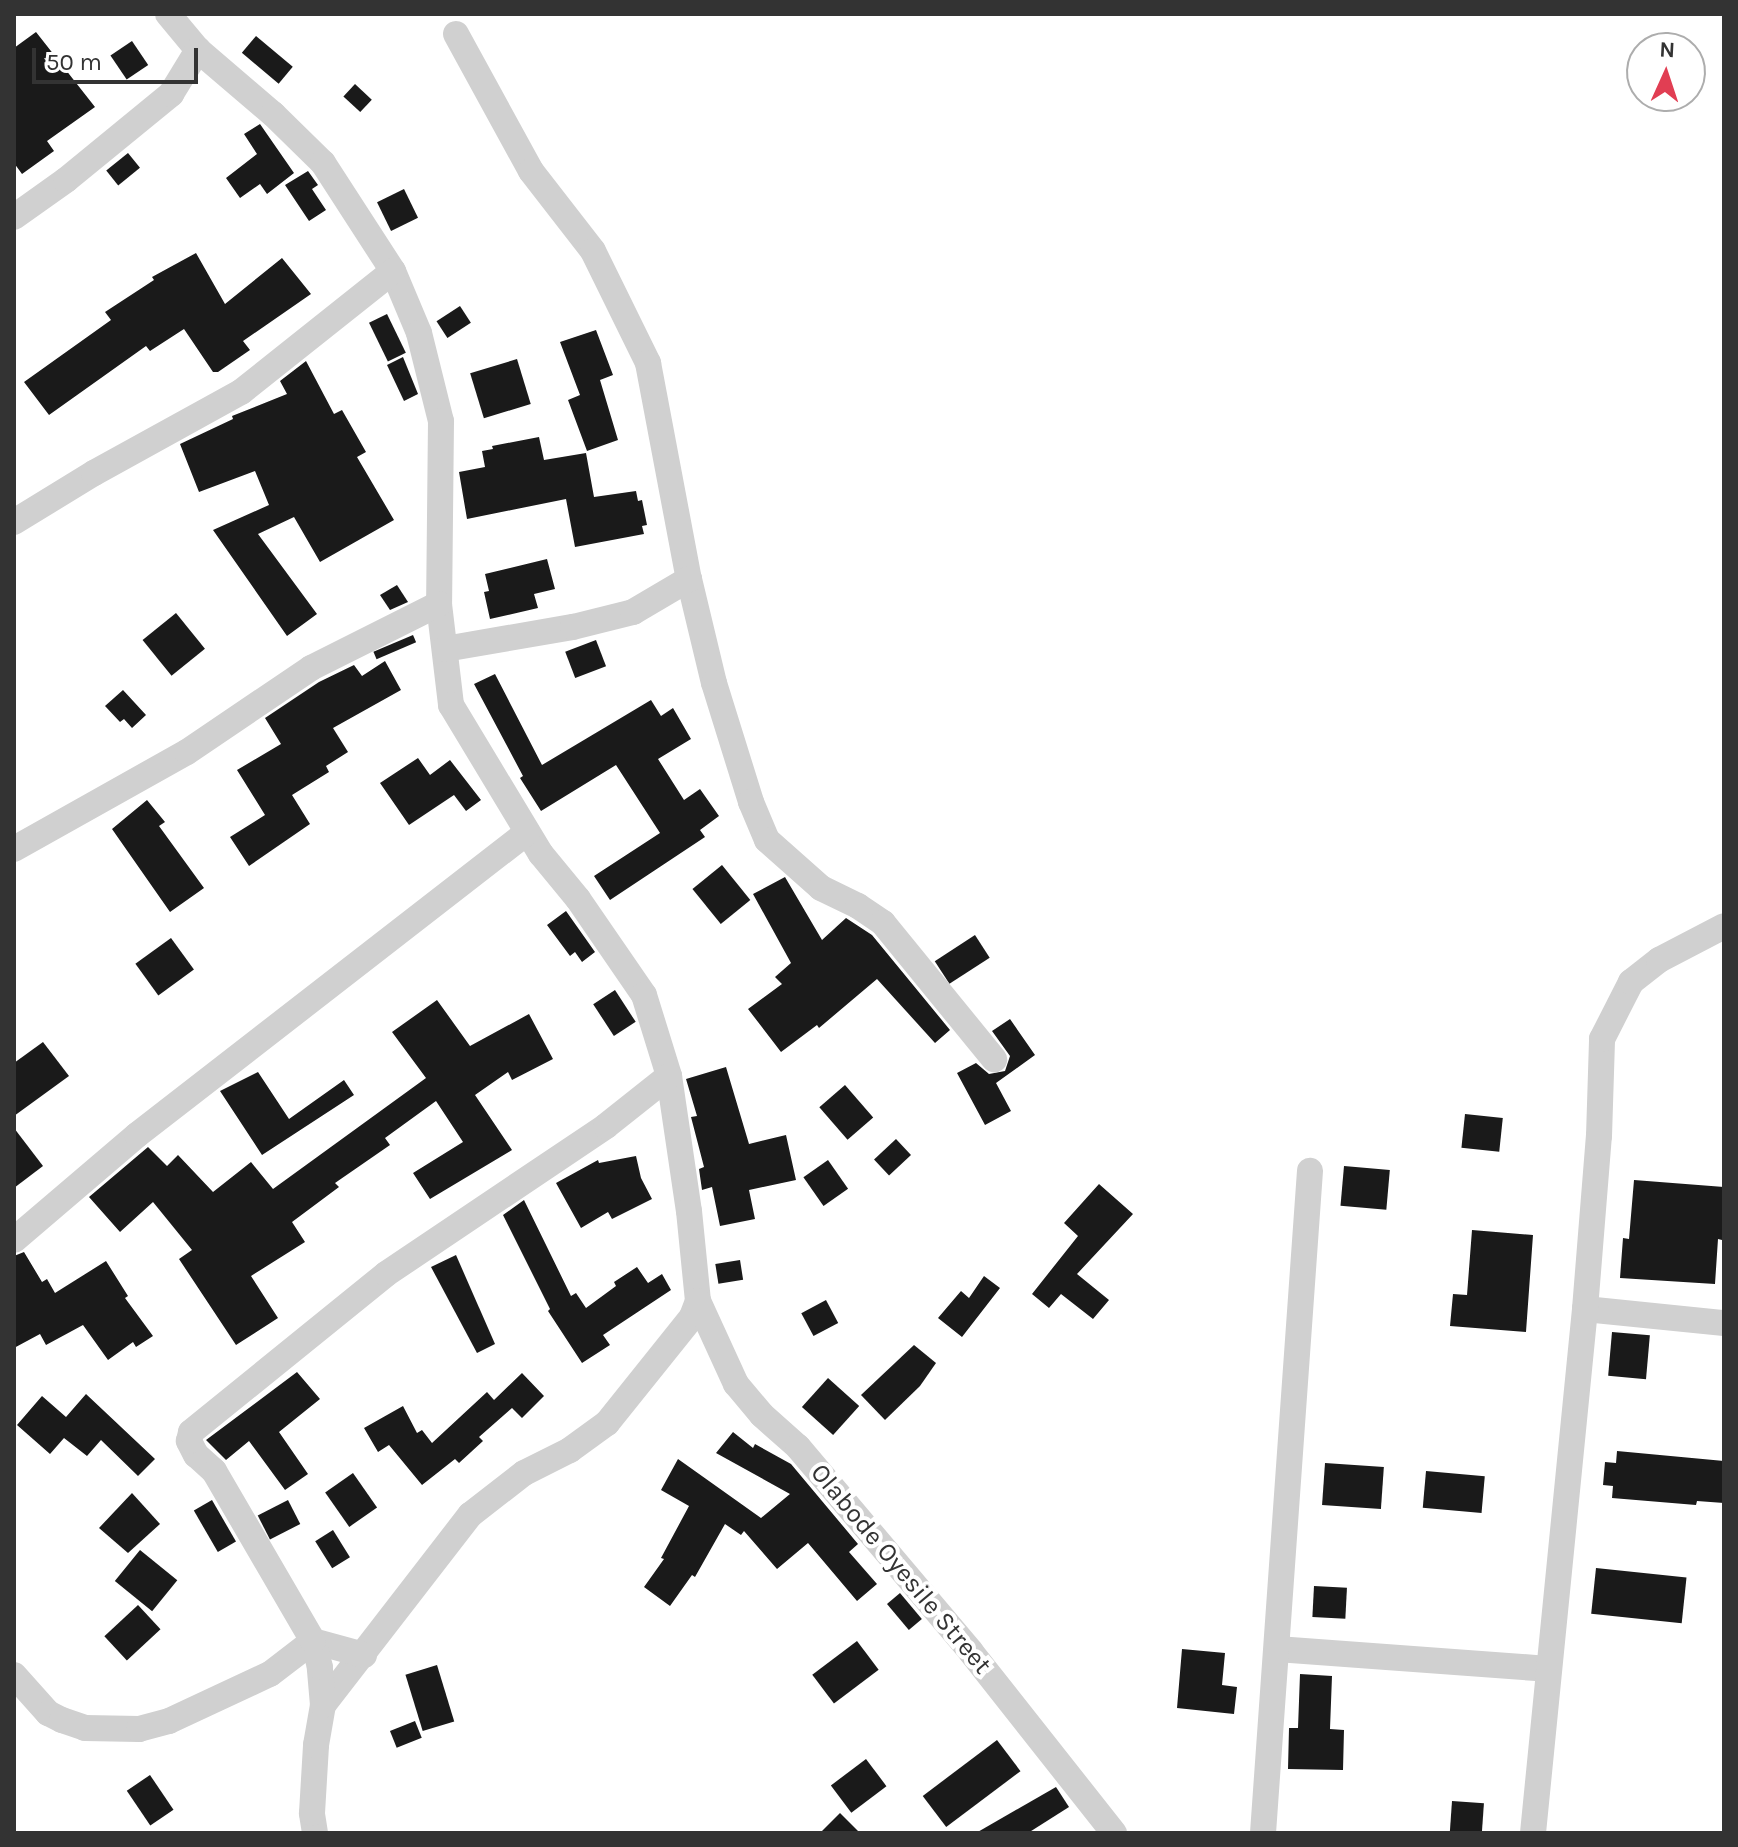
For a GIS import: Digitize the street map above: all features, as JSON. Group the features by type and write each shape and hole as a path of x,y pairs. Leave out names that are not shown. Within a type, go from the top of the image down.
{"street":[{"name":"Olabode Oyesile Street","path":"168,14 198,50 273,114 323,163 393,271 419,333 441,421 439,604 451,705 527,832 644,995 669,1076 685,1169 698,1301 736,1384 762,1415 798,1447 961,1640 1114,1833"},
{"path":"456,34 531,171 593,251 648,363 689,579 714,683 751,802 767,840 821,888 858,906 883,923 994,1059"},
{"path":"14,217 66,180 171,94 198,50"},
{"path":"14,522 94,473 241,392 393,271"},
{"path":"445,649 573,627 633,612 689,579"},
{"path":"14,849 187,752 311,668 439,604"},
{"path":"14,1240 137,1135 527,832"},
{"path":"1533,1833 1585,1309 1599,1136 1602,1039 1631,982 1659,960 1724,926"},
{"path":"315,1833 314,1786 323,1705 320,1667 313,1641 214,1471 196,1455 189,1441 191,1432 319,1324 386,1274 606,1126 669,1076"},
{"path":"1263,1833 1310,1171"},
{"path":"323,1705 470,1515 524,1473 570,1450 607,1423 692,1317 698,1301"},
{"path":"1585,1309 1724,1323"},
{"path":"313,1641 364,1655"},
{"path":"14,1675 48,1713 62,1720 85,1728 139,1729 169,1721 270,1674 313,1641"},
{"path":"1277,1649 1547,1669"}],"building":[{"path":"36,32 95,107 47,141 54,151 22,174 14,163 14,48"},
{"path":"256,36 293,67 279,84 242,53"},
{"path":"132,41 148,65 127,80 110,56"},
{"path":"355,84 372,100 360,112 343,96"},
{"path":"260,124 294,173 267,194 260,184 240,198 226,178 257,154 244,134"},
{"path":"128,153 140,168 118,185 106,171"},
{"path":"308,171 318,185 312,189 326,210 309,221 285,185"},
{"path":"404,189 418,218 391,231 377,202"},
{"path":"196,253 225,304 282,258 311,294 243,341 250,350 218,372 213,372 184,329 150,351 146,346 49,415 24,382 111,320 105,312 154,280 152,277"},
{"path":"460,306 471,323 447,338 437,321"},
{"path":"387,314 406,353 388,361 369,323"},
{"path":"596,330 613,375 600,380 618,440 587,451 568,400 580,395 560,342"},
{"path":"403,357 418,394 404,401 387,365"},
{"path":"517,359 531,404 484,418 470,373"},
{"path":"306,361 334,414 342,410 366,452 357,457 394,520 320,562 294,517 258,534 317,614 287,636 213,530 269,505 255,471 199,492 180,444 233,419 232,416 287,394 280,381"},
{"path":"539,437 544,460 586,453 594,497 636,491 638,501 642,500 647,525 642,526 644,534 575,547 566,499 467,519 459,472 485,467 482,451 493,449 492,446"},
{"path":"547,559 555,589 534,594 538,608 490,619 484,592 489,591 485,574"},
{"path":"397,585 408,602 390,610 380,595"},
{"path":"176,613 205,649 172,676 143,640"},
{"path":"413,635 416,642 377,659 373,652"},
{"path":"596,640 606,666 575,678 565,652"},
{"path":"385,661 401,690 333,728 348,752 326,766 329,772 292,795 310,824 249,866 230,837 265,815 237,770 281,744 265,718 319,682 354,665 362,676"},
{"path":"495,674 542,765 651,700 661,716 673,708 691,739 658,759 684,800 700,789 719,816 700,830 705,837 610,900 594,876 660,833 616,765 541,811 520,778 523,776 474,684"},
{"path":"123,690 146,715 132,728 124,719 120,722 105,706"},
{"path":"418,758 430,775 450,760 481,800 466,811 454,795 409,825 380,783"},
{"path":"147,800 165,822 159,826 204,888 170,912 112,829"},
{"path":"722,865 750,900 721,924 692,889"},
{"path":"785,877 822,940 846,918 872,935 950,1030 935,1043 877,979 819,1028 817,1025 781,1052 748,1009 782,984 775,977 791,963 753,894"},
{"path":"566,911 595,952 582,962 575,952 570,956 547,925"},
{"path":"975,935 990,958 949,984 935,961"},
{"path":"171,938 194,970 158,995 135,964"},
{"path":"615,990 636,1022 614,1036 593,1004"},
{"path":"437,1000 470,1046 529,1014 553,1059 512,1080 508,1072 475,1095 512,1150 430,1199 413,1173 463,1142 436,1101 385,1138 390,1145 335,1183 339,1187 292,1222 305,1242 251,1276 278,1318 236,1345 179,1259 192,1250 153,1202 120,1232 89,1197 148,1147 167,1166 178,1155 213,1192 251,1162 273,1189 426,1078 392,1032"},
{"path":"1010,1019 1035,1055 996,1083 1011,1111 985,1125 957,1073 976,1063 989,1074 1005,1071 1010,1056 992,1031"},
{"path":"43,1042 69,1076 14,1116 14,1063"},
{"path":"726,1067 749,1144 786,1135 796,1180 749,1190 755,1219 720,1226 712,1187 702,1190 699,1169 704,1167 691,1117 697,1116 686,1079"},
{"path":"258,1072 289,1119 344,1080 354,1095 262,1155 220,1091"},
{"path":"845,1085 873,1117 848,1140 819,1107"},
{"path":"1465,1114 1503,1118 1499,1152 1461,1148"},
{"path":"14,1128 43,1166 14,1188"},
{"path":"896,1139 911,1155 889,1176 874,1159"},
{"path":"636,1156 641,1178 652,1199 612,1219 608,1212 581,1228 556,1183 598,1160 599,1163"},
{"path":"828,1160 848,1189 824,1206 803,1177"},
{"path":"1344,1166 1390,1170 1386,1210 1341,1206"},
{"path":"1634,1180 1724,1187 1722,1240 1718,1239 1715,1284 1620,1278 1623,1238 1629,1239"},
{"path":"1099,1184 1133,1214 1077,1274 1109,1300 1093,1319 1061,1294 1049,1308 1032,1294 1078,1236 1064,1223"},
{"path":"524,1200 571,1296 576,1293 586,1308 616,1286 614,1282 637,1267 648,1283 662,1274 671,1290 603,1335 610,1345 582,1363 548,1311 550,1309 503,1215"},
{"path":"1472,1230 1533,1235 1526,1332 1450,1326 1453,1294 1467,1295"},
{"path":"24,1252 42,1282 47,1279 55,1293 106,1261 128,1296 125,1298 153,1336 136,1347 133,1342 108,1360 83,1325 46,1345 40,1334 14,1348 14,1256"},
{"path":"456,1255 495,1344 477,1353 431,1267"},
{"path":"740,1260 743,1280 718,1284 715,1264"},
{"path":"984,1276 1000,1288 962,1337 938,1318 961,1291 969,1298"},
{"path":"826,1300 838,1323 813,1336 801,1313"},
{"path":"1612,1332 1650,1335 1646,1379 1608,1376"},
{"path":"914,1345 936,1363 920,1386 885,1420 861,1395"},
{"path":"297,1372 320,1399 279,1432 308,1474 285,1490 249,1441 226,1460 206,1440"},
{"path":"522,1373 544,1396 522,1418 512,1408 479,1437 483,1441 459,1463 455,1459 422,1485 389,1445 378,1452 364,1428 403,1406 417,1433 422,1430 432,1443 487,1392 494,1400"},
{"path":"828,1378 859,1406 833,1435 802,1407"},
{"path":"86,1394 155,1459 138,1476 101,1440 87,1456 64,1438 50,1454 17,1425 42,1396 66,1417"},
{"path":"733,1432 753,1448 755,1444 791,1464 858,1544 849,1552 877,1584 857,1601 808,1543 777,1569 744,1531 741,1535 725,1524 695,1577 692,1575 670,1606 644,1587 664,1559 661,1558 689,1506 661,1490 678,1459 761,1518 790,1494 716,1453"},
{"path":"1617,1451 1724,1461 1724,1503 1697,1501 1696,1505 1612,1498 1613,1486 1603,1485 1605,1462 1616,1463"},
{"path":"1325,1463 1384,1467 1381,1509 1322,1505"},
{"path":"1426,1471 1485,1476 1482,1513 1423,1508"},
{"path":"353,1473 377,1507 349,1527 325,1493"},
{"path":"132,1493 160,1524 128,1553 99,1528"},
{"path":"212,1500 236,1542 218,1552 194,1510"},
{"path":"288,1500 300,1524 270,1539 258,1515"},
{"path":"333,1530 350,1557 332,1568 315,1541"},
{"path":"140,1550 177,1580 152,1611 115,1581"},
{"path":"1596,1568 1687,1578 1682,1623 1591,1614"},
{"path":"1314,1586 1347,1588 1345,1619 1312,1617"},
{"path":"900,1593 922,1619 909,1630 887,1604"},
{"path":"138,1605 161,1629 127,1661 104,1636"},
{"path":"857,1641 879,1670 834,1703 812,1675"},
{"path":"1182,1649 1225,1653 1222,1685 1237,1687 1234,1714 1177,1708"},
{"path":"437,1665 454,1721 423,1731 405,1675"},
{"path":"1300,1674 1332,1676 1330,1729 1344,1730 1343,1770 1288,1769 1289,1728 1298,1728"},
{"path":"415,1721 422,1738 397,1748 390,1731"},
{"path":"997,1740 1020,1771 946,1827 923,1796"},
{"path":"866,1759 886,1786 851,1813 831,1785"},
{"path":"150,1775 173,1810 150,1825 127,1791"},
{"path":"1056,1787 1069,1807 1028,1833 976,1833"},
{"path":"1452,1801 1484,1803 1482,1833 1450,1833"},
{"path":"840,1813 860,1833 820,1833"}]}
